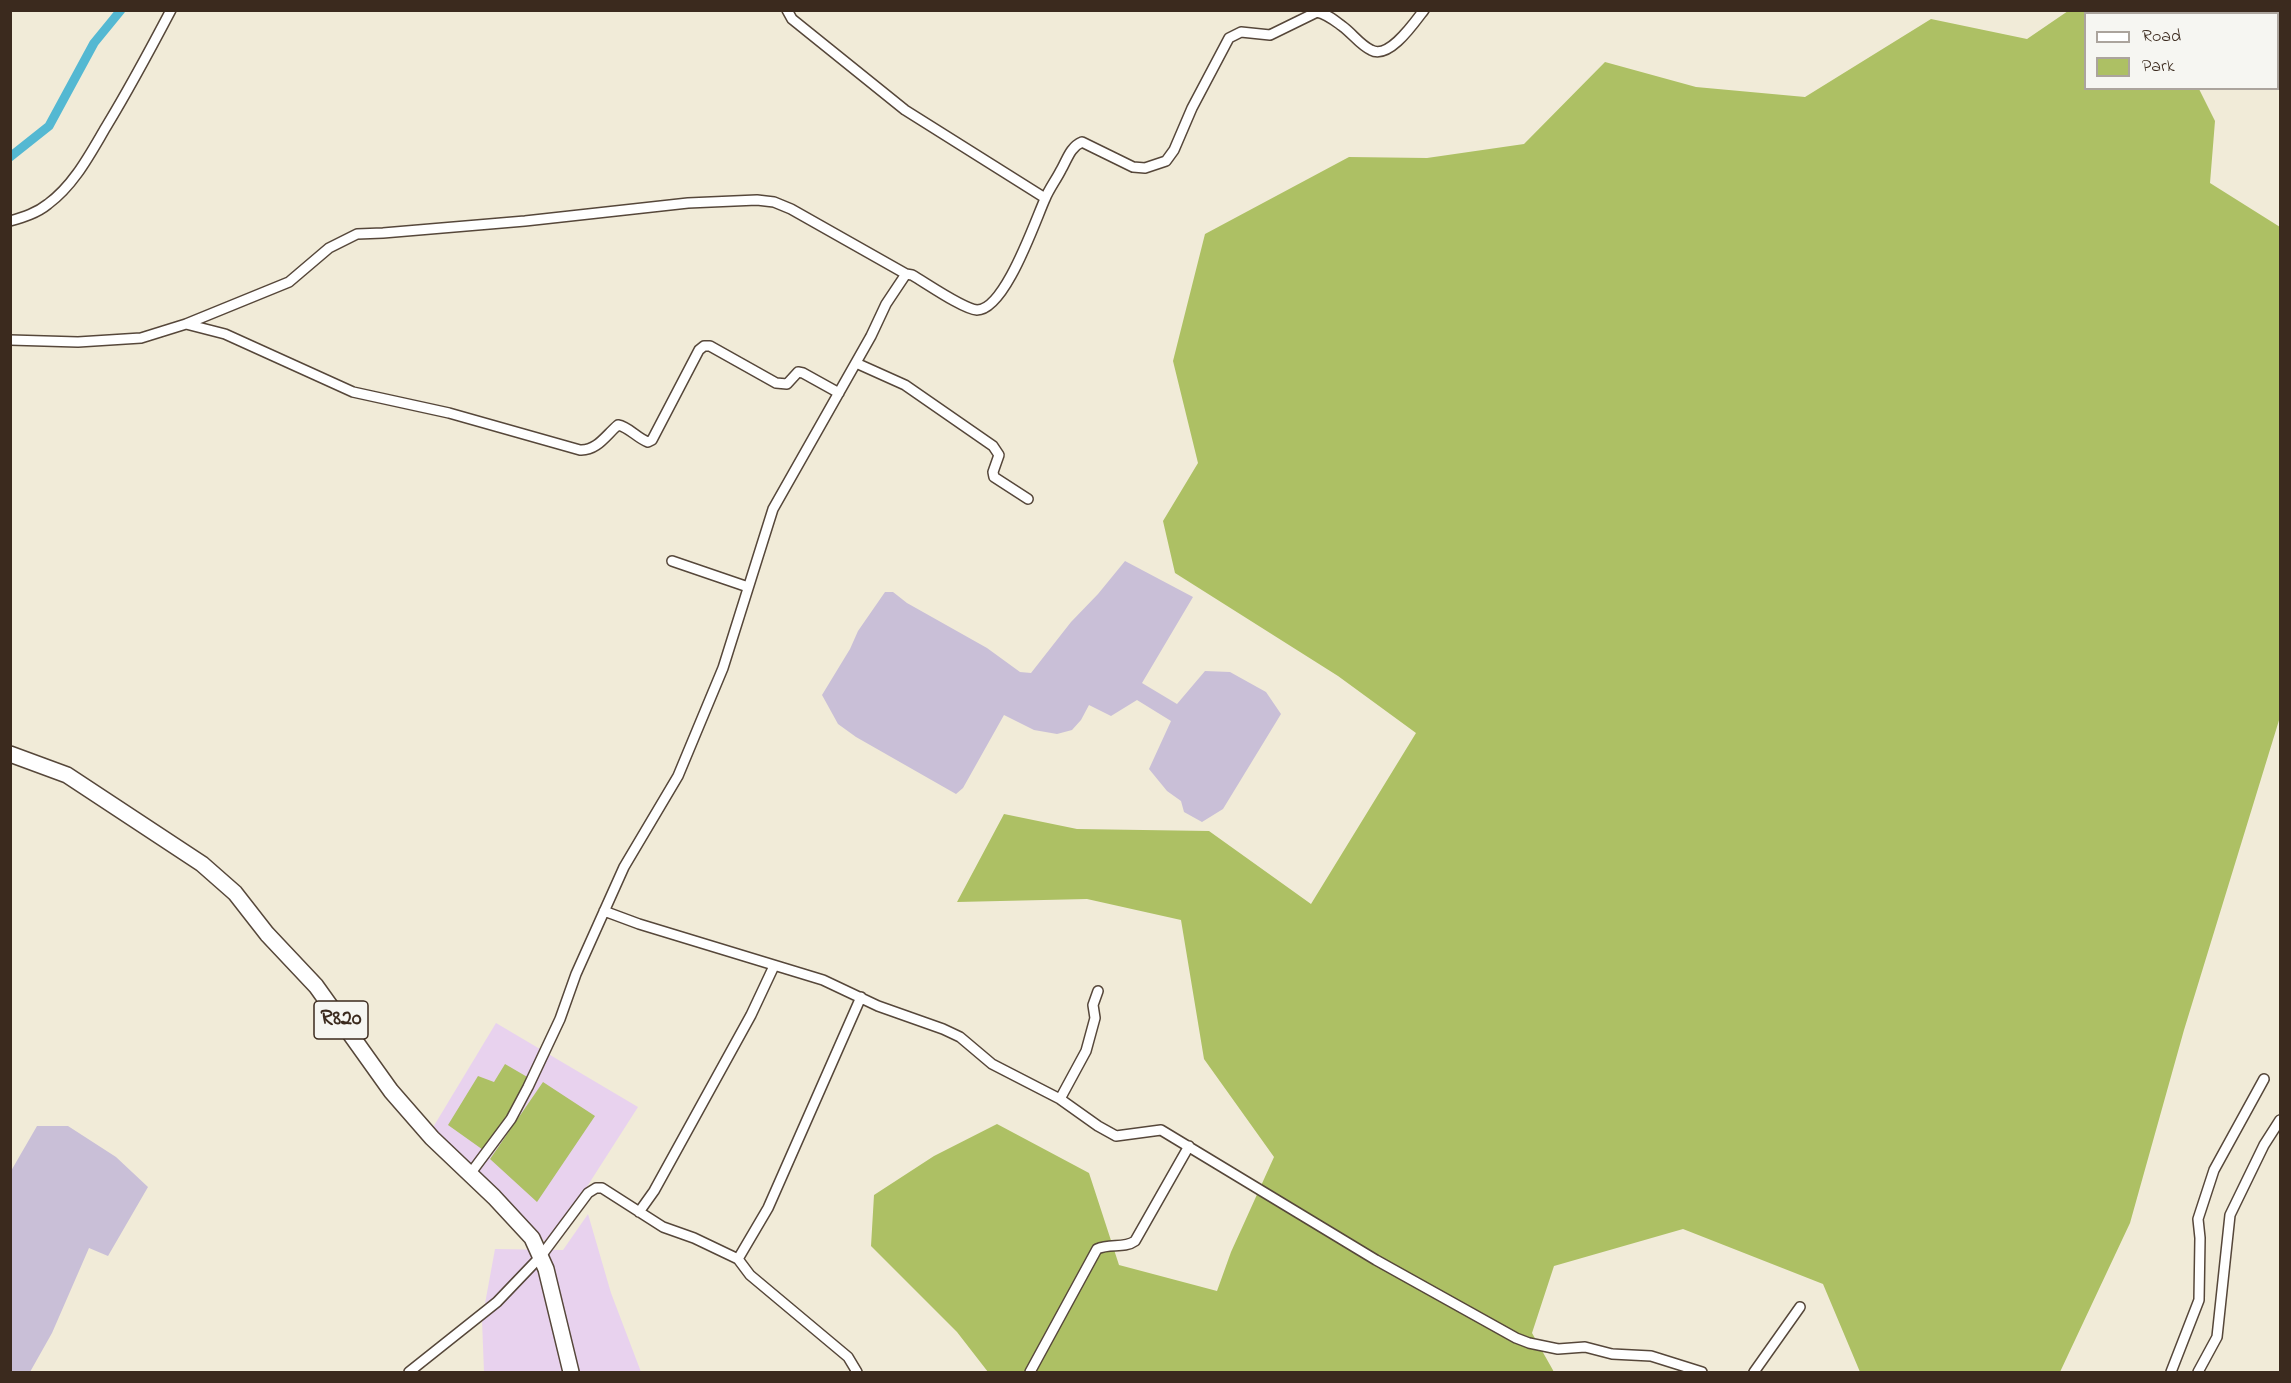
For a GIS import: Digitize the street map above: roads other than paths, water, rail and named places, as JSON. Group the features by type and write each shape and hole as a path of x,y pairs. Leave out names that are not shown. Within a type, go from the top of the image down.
{"main road":[{"name":"R820","path":"10,754 67,775 186,853 224,882 267,934 316,986 391,1091 432,1138 532,1238 541,1256 571,1372"}],"street":[{"path":"10,221 34,213 49,204 68,185 90,155 113,116 171,10"},
{"path":"787,10 792,19 905,110 1045,198"},
{"path":"10,340 78,342 141,338 186,324 289,282 329,248 357,234 525,221 688,203 757,200 774,202 791,209 973,309 987,308 999,294 1020,259 1045,198 1073,147 1082,142 1133,167 1145,168 1166,161 1174,150 1192,108 1229,38 1241,32 1270,35 1317,12 1330,17 1371,50 1379,52 1394,44 1424,10"},
{"path":"470,1174 511,1119 528,1087 560,1019 576,974 624,867 665,802 678,776 723,668 773,509 856,363 886,304 906,273"},
{"path":"186,324 225,334 353,392 449,412 580,450 593,448 618,425 644,441 652,440 699,350 704,346 710,346 776,383 787,384 798,372 839,393"},
{"path":"856,363 905,385 993,446 999,454 998,464 993,472 994,477 1028,499"},
{"path":"672,561 748,587"},
{"path":"604,912 823,980 960,1037 992,1064 1060,1099 1116,1136 1161,1130 1367,1254 1516,1338 1558,1349 1585,1347 1612,1354 1651,1356 1702,1372"},
{"path":"639,1212 654,1191 751,1015 774,966"},
{"path":"1060,1099 1086,1051 1095,1018 1094,1005 1098,991"},
{"path":"738,1259 768,1208 861,997"},
{"path":"2171,1372 2199,1300 2198,1219 2214,1170 2264,1079"},
{"path":"2198,1372 2217,1337 2230,1215 2260,1153 2280,1120"},
{"path":"1030,1372 1097,1249 1104,1246 1129,1246 1135,1241 1189,1146"},
{"path":"409,1372 497,1302 541,1256 588,1193 596,1188 606,1188 663,1227 694,1238 738,1259 750,1275 848,1357 857,1372"},
{"path":"1754,1372 1800,1307"}],"waterway":[{"path":"10,157 49,126 94,43 121,10"}]}
